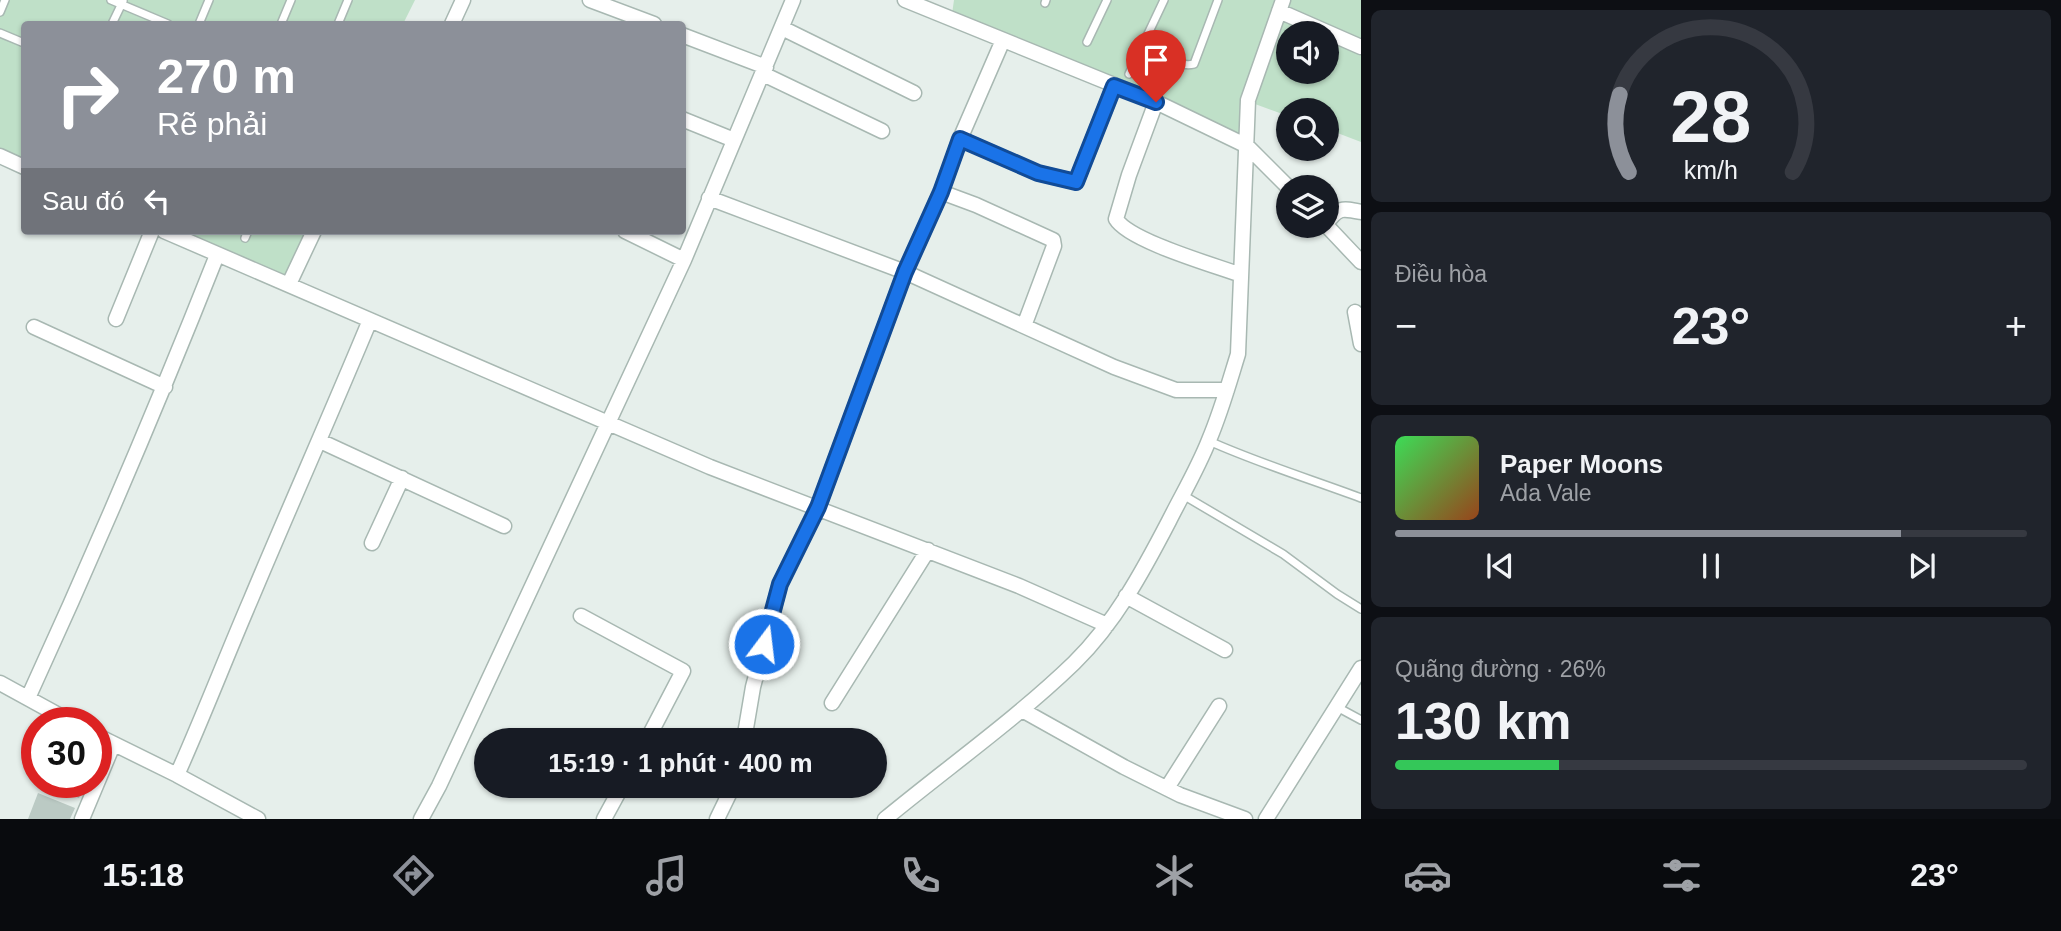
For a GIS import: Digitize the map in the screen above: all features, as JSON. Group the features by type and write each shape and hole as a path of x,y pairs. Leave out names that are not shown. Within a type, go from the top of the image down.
{"street":[{"path":"453,21 463,0"},
{"path":"590,0 646,21"},
{"path":"421,819 439,786 684,260 793,0"},
{"path":"905,0 1156,102 1247,146 1277,175"},
{"path":"885,819 1022,710 1076,661 1107,625 1143,572 1209,441 1238,354 1248,100 1281,5 1361,47"},
{"path":"782,29 914,93"},
{"path":"686,37 764,71 882,131"},
{"path":"746,728 753,687 780,584 818,507 905,272 1003,40"},
{"path":"960,139 1038,173 1076,182 1114,86"},
{"path":"1156,102 1116,219 1119,224 1148,241 1241,275"},
{"path":"686,121 734,140"},
{"path":"0,156 21,166"},
{"path":"941,192 1053,240 1054,246 1024,326"},
{"path":"709,198 905,272 1114,367 1176,390 1227,390"},
{"path":"1339,210 1361,212"},
{"path":"116,319 150,235"},
{"path":"173,235 710,467 1019,586 1107,625"},
{"path":"289,284 312,235"},
{"path":"633,235 684,260"},
{"path":"1339,238 1361,262"},
{"path":"28,698 88,569 217,255"},
{"path":"1355,312 1361,344"},
{"path":"177,775 370,320"},
{"path":"34,327 165,387"},
{"path":"320,441 504,526"},
{"path":"372,543 402,478"},
{"path":"832,703 928,550"},
{"path":"1126,597 1225,650"},
{"path":"581,616 683,671 653,728"},
{"path":"1266,819 1361,668"},
{"path":"0,682 44,707"},
{"path":"1167,788 1219,706"},
{"path":"1022,710 1124,767 1167,788 1245,819"},
{"path":"82,819 113,745 177,775 258,819"},
{"path":"604,819 615,798"},
{"path":"717,819 727,798"}],"lane":[{"path":"0,12 5,0"},
{"path":"111,0 122,2 162,21"},
{"path":"200,21 209,0"},
{"path":"282,21 291,0"},
{"path":"339,21 348,0"},
{"path":"1087,42 1107,0"},
{"path":"1129,74 1164,0"},
{"path":"1142,47 1178,63 1189,66 1194,64 1218,0"},
{"path":"113,21 122,2"},
{"path":"0,33 21,42"},
{"path":"1209,441 1248,459 1361,498"},
{"path":"1182,495 1283,554 1361,609"},
{"path":"1337,706 1361,720"}],"green space":[{"path":"0,0 415,0 404,21 21,21 21,160 0,151"},
{"path":"954,0 1361,0 1361,142 1339,134 1339,98 1276,98 1276,112 1244,100 1242,138 952,14"},
{"path":"187,235 307,235 287,278"}],"building":[{"path":"36,798 50,798 75,808 70,819 28,819"}],"route":[{"path":"764,644 780,584 818,507 905,272 941,192 960,139 1038,173 1076,182 1114,86 1156,102"}]}
